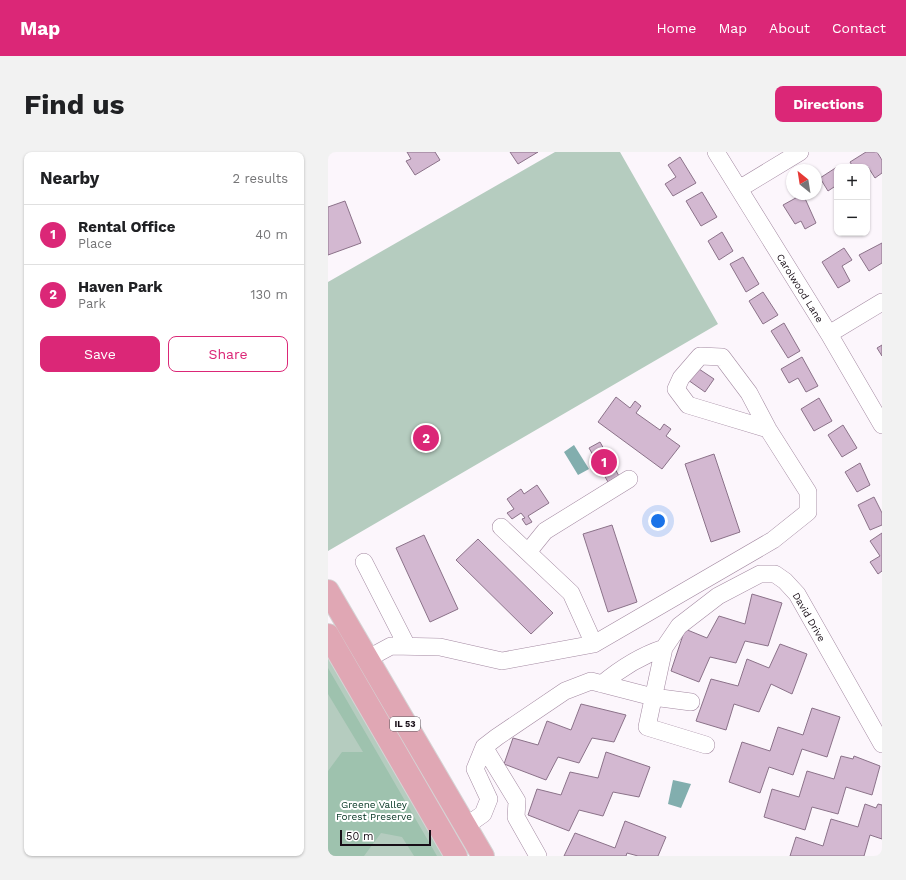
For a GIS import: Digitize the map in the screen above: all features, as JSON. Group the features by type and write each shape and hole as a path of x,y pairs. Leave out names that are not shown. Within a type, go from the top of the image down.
{"main road":[{"name":"IL 53","path":"328,591 466,826 482,856"},
{"name":"IL 53","path":"328,636 456,856"}],"street":[{"name":"Carolwood Lane","path":"716,152 829,334 882,425"},
{"path":"739,189 800,152"},
{"path":"829,334 882,302"},
{"path":"368,659 391,646 440,647 502,661 594,644 773,540 808,512 808,492 768,429 749,393 722,357 700,356 681,378 676,389 688,405 768,429"},
{"path":"528,552 545,531 629,479"},
{"path":"502,527 571,594 594,644"},
{"path":"364,562 406,646"},
{"name":"David Drive","path":"706,744 647,726 664,648 679,626 718,596 760,574 775,574 786,581 797,594 882,744"},
{"path":"602,684 616,672 634,661 664,648"},
{"path":"466,826 483,814 489,799 475,769 484,747 565,691 591,681 653,697 691,702"},
{"path":"484,747 517,801 516,818 538,856"}],"green space":[{"path":"555,152 620,152 718,324 328,551 328,282"},
{"name":"Greene Valley Forest Preserve","path":"328,641 452,856 328,856"},
{"name":"Greene Valley Forest Preserve","path":"328,668 437,856 414,856 402,837 381,833 364,856 328,856 328,771 342,752 363,752 328,694"}],"water":[{"path":"574,445 589,469 578,475 564,452"},
{"path":"673,780 691,784 681,808 668,804"}],"building":[{"path":"407,152 435,152 440,160 415,175 406,161 411,159"},
{"path":"510,152 538,152 518,164"},
{"path":"866,152 877,152 882,160 882,173 875,178 870,170 870,164 851,164 850,162"},
{"path":"680,157 696,183 673,196 665,184 676,177 668,165"},
{"path":"834,169 834,187 828,191 822,181 822,177"},
{"path":"702,192 717,217 701,226 686,201"},
{"path":"792,200 806,200 816,223 805,229 801,221 795,224 783,205"},
{"path":"345,201 361,243 328,255 328,207"},
{"path":"722,232 733,251 719,260 708,241"},
{"path":"882,243 882,263 869,271 859,255"},
{"path":"844,248 852,260 842,266 850,281 838,288 822,262"},
{"path":"743,257 759,284 746,292 730,264"},
{"path":"763,292 778,315 763,324 749,301"},
{"path":"784,323 800,351 788,358 771,331"},
{"path":"882,345 882,356 877,348"},
{"path":"802,357 818,386 806,392 798,378 789,383 781,369"},
{"path":"696,367 714,379 705,392 688,380"},
{"path":"616,397 630,408 635,401 641,406 636,413 660,430 664,424 671,429 666,436 680,446 662,469 598,422"},
{"path":"819,398 832,421 814,431 801,409"},
{"path":"843,425 857,448 842,457 828,435"},
{"path":"600,442 619,476 608,482 589,448"},
{"path":"714,454 740,532 711,542 685,464"},
{"path":"860,463 870,485 857,492 845,472"},
{"path":"537,485 549,503 528,516 532,522 526,525 522,519 525,518 521,513 512,519 507,513 514,509 507,499 521,489 524,494"},
{"path":"874,497 882,513 882,525 870,530 858,505"},
{"path":"612,525 637,602 608,612 583,534"},
{"path":"882,533 882,571 878,574 870,562 880,556 870,541"},
{"path":"424,535 458,609 430,622 396,548"},
{"path":"478,539 553,613 531,634 456,560"},
{"path":"752,594 782,603 768,646 745,641 736,663 710,657 699,682 671,671 685,629 707,638 719,616 745,624"},
{"path":"780,644 807,654 792,694 771,684 759,712 734,704 726,730 696,721 711,679 738,686 747,659 769,668"},
{"path":"581,704 626,715 614,742 592,738 579,763 558,757 546,780 504,764 513,738 538,745 547,721 571,730"},
{"path":"812,708 840,717 827,757 802,749 793,775 769,767 760,793 729,782 742,742 770,751 778,727 803,735"},
{"path":"606,752 650,767 639,797 613,792 603,816 579,810 569,831 528,815 537,789 561,795 570,772 598,778"},
{"path":"841,756 853,759 854,756 880,766 872,795 846,787 838,814 812,807 805,830 764,817 772,789 799,797 807,771 834,779"},
{"path":"865,804 876,808 878,804 882,805 882,839 870,835 864,856 790,856 796,837 823,846 831,819 858,827"},
{"path":"625,821 666,837 658,856 638,856 627,853 626,856 564,856 575,833 615,848"}],"place":[{"name":"Haven Park","path":"426,438"},
{"name":"Rental Office","path":"604,462"}]}
